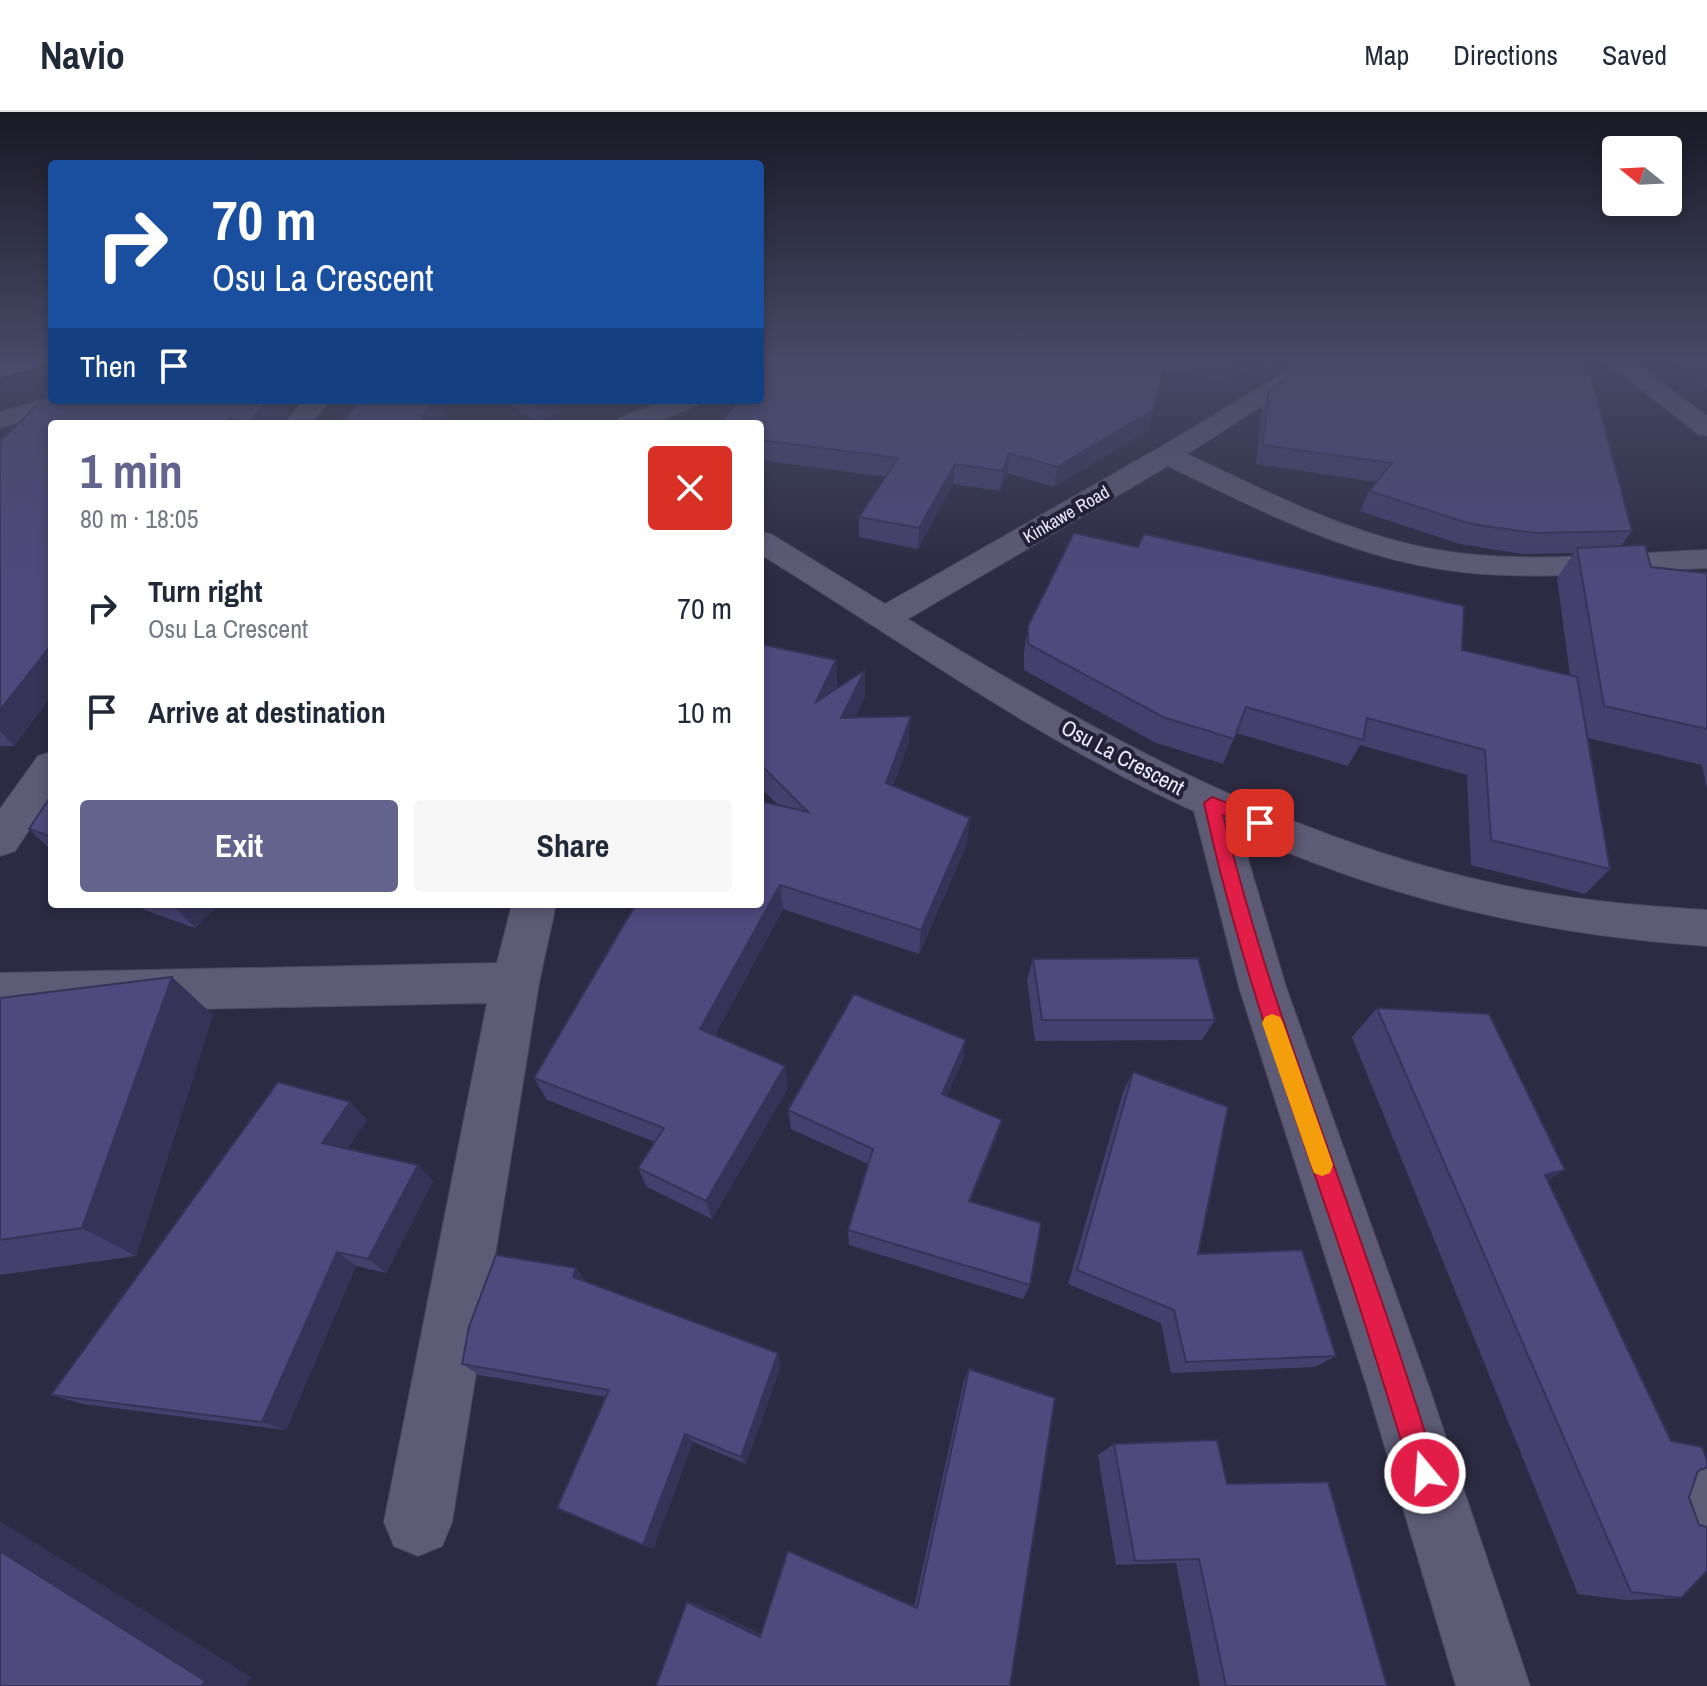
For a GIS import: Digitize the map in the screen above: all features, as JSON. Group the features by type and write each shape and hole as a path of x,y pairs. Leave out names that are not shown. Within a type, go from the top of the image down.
{"street":[{"name":"Kinkawe Road","path":"887,617 1205,431"},
{"path":"0,434 39,435"},
{"path":"1167,455 1304,518 1378,545 1431,557 1480,564 1707,559"},
{"name":"Osu La Crescent","path":"764,543 1034,710 1212,803 1331,852 1453,891 1575,915 1707,928"},
{"path":"0,782 46,774"},
{"path":"0,840 46,774"},
{"path":"1212,803 1233,895 1271,1018 1366,1290 1493,1686"},
{"path":"418,1522 515,983 533,908"},
{"path":"0,993 515,983"}],"building":[{"path":"10,431 48,431 48,649 0,710 0,441"},
{"path":"764,431 1117,431 1057,467 1009,453 1003,471 955,464 919,528 859,517 898,458 764,441"},
{"path":"1264,431 1606,431 1632,531 1535,533 1471,524 1369,491 1392,463 1263,445"},
{"path":"1074,533 1138,547 1144,534 1464,606 1462,650 1577,677 1610,869 1491,840 1485,750 1367,718 1363,740 1246,707 1234,739 1163,717 1028,644 1028,626"},
{"path":"1645,545 1651,567 1707,573 1707,729 1604,706 1577,548"},
{"path":"764,645 836,660 816,702 865,670 841,718 911,716 886,783 970,818 921,930 780,885 700,1029 785,1066 706,1201 638,1168 664,1128 534,1078 634,908 764,908 764,802 808,812 764,768"},
{"path":"48,800 48,836 29,829"},
{"path":"1198,958 1215,1020 1042,1020 1033,959"},
{"path":"172,977 82,1228 0,1240 0,998"},
{"path":"854,994 966,1040 942,1094 1002,1120 969,1201 1041,1223 1030,1285 848,1230 873,1149 788,1110"},
{"path":"1377,1008 1489,1014 1565,1170 1545,1175 1671,1441 1702,1447 1707,1461 1707,1467 1698,1471 1689,1497 1699,1525 1707,1527 1707,1571 1681,1598 1631,1592"},
{"path":"1133,1072 1228,1107 1198,1254 1302,1250 1336,1356 1186,1362 1174,1310 1077,1270"},
{"path":"278,1082 350,1102 322,1143 418,1165 368,1259 337,1252 262,1422 51,1395"},
{"path":"496,1255 576,1268 573,1277 778,1353 741,1457 685,1434 643,1545 557,1508 609,1390 462,1364 469,1327"},
{"path":"969,1369 1055,1398 1010,1686 656,1686 687,1602 760,1637 788,1551 917,1608"},
{"path":"1217,1440 1227,1484 1328,1482 1387,1686 1226,1686 1199,1559 1135,1561 1114,1444"},
{"path":"0,1551 205,1681 202,1686 0,1686"}],"slow traffic":[{"path":"1272,1023 1322,1165"}],"route":[{"path":"1260,823 1212,803 1233,895 1271,1018 1366,1290 1425,1473"}]}
